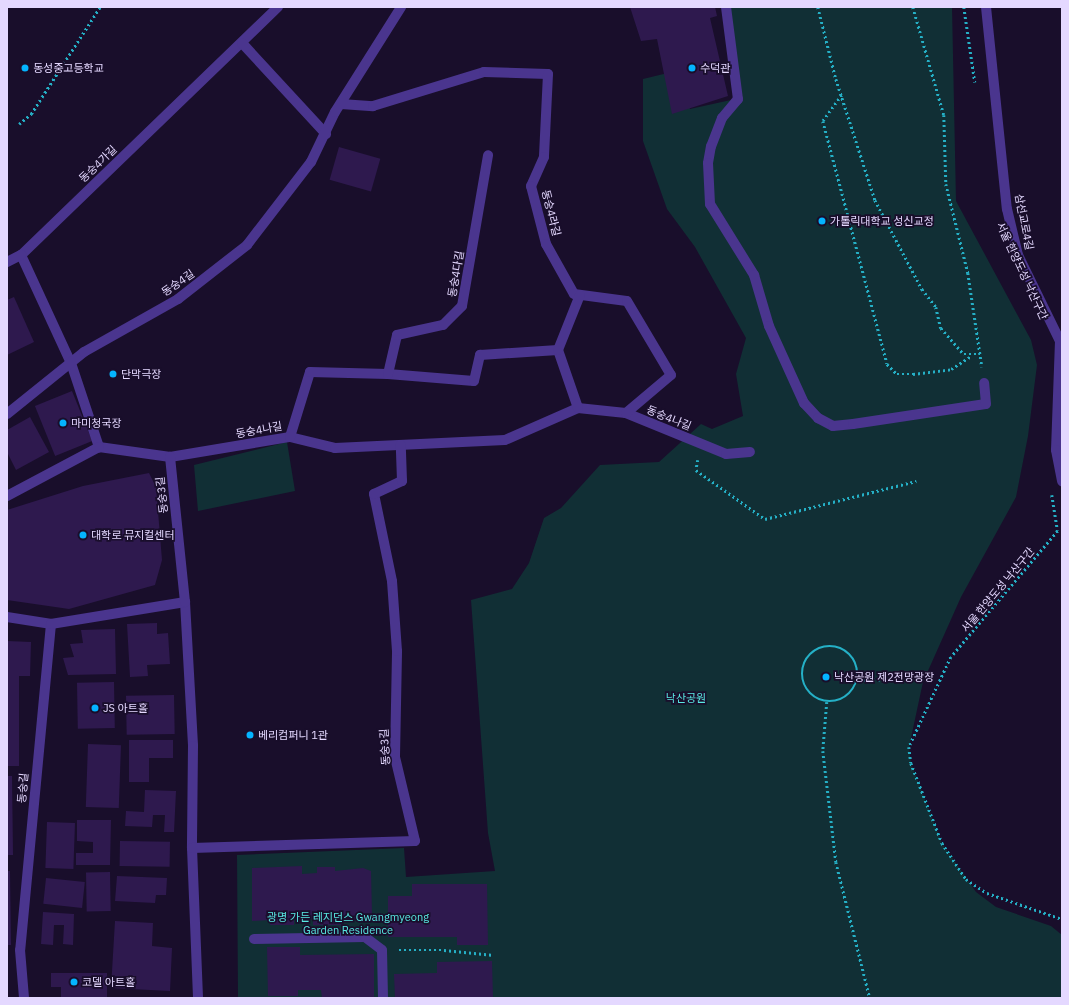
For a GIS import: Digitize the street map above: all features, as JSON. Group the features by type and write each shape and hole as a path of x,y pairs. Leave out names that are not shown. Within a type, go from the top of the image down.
{"street":[{"name":"동숭4가길","path":"21,255 278,7"},
{"name":"동숭4길","path":"7,414 71,363 178,300 247,245 310,162 341,104 401,7"},
{"path":"726,7 738,99 722,118 711,146 708,163 710,204 754,275 769,326 804,403 818,418 832,426 853,424 986,404 984,383"},
{"name":"삼선교로4길","path":"986,7 1009,216 1018,255 1060,341 1056,450 1062,481"},
{"path":"242,43 326,134"},
{"name":"동숭4라길","path":"341,104 373,106 484,72 548,74 544,157 531,186 546,244 574,294 580,295"},
{"name":"동숭4다길","path":"388,374 396,335 443,325 462,306 488,155"},
{"path":"7,262 21,255 71,363 99,447 7,496"},
{"path":"578,408 558,350 580,295 627,301 671,375 626,413"},
{"path":"290,437 310,372 388,374 474,381 480,355 558,350"},
{"name":"동숭4나길","path":"99,447 170,458 290,437 335,448 505,440 578,408 626,413 726,454 750,452"},
{"name":"동숭3길","path":"192,848 415,841 395,757 396,651 392,581 374,494 402,481 401,445"},
{"name":"동숭3길","path":"170,458 185,602 193,746 192,848 198,998"},
{"path":"7,617 51,624 185,602"},
{"name":"동숭길","path":"24,998 20,950 51,624"},
{"path":"254,939 364,937 382,950 383,998"}],"path":[{"path":"19,124 31,114 100,7"},
{"path":"818,7 842,95 875,200 936,307 941,328 964,354 971,356"},
{"path":"842,95 823,121 887,364 897,374 913,374 951,368 971,356 980,354 968,273 946,184 944,115 913,7"},
{"path":"964,7 976,90"},
{"path":"703,444 696,470 765,519 916,480"},
{"name":"서울 한양도성 낙산구간","path":"1051,486 1058,531 952,657 909,747 911,763 942,843 966,879 987,893 1062,919"},
{"path":"832,646 841,648 855,661 858,680 848,696 827,702 814,698 803,684 803,666 814,651 832,646"},
{"path":"858,680 899,679"},
{"path":"827,702 823,751 836,862 870,998"},
{"path":"382,950 444,950 494,955"}],"green space":[{"path":"724,7 952,7 956,201 1031,340 1037,365 1028,436 1016,497 961,597 923,682 909,747 911,763 942,843 976,892 996,907 1051,926 1062,935 1062,998 238,998 237,855 404,848 406,877 495,871 488,833 471,600 512,589 529,563 544,518 561,508 600,465 659,462 701,424 712,429 743,416 736,374 746,338 695,247 667,209 643,141 643,79 676,71 690,109 740,98"},
{"path":"287,442 295,491 198,511 194,465"}],"building":[{"name":"수덕관","path":"630,7 715,7 717,16 710,18 728,96 672,114 657,39 641,41"},
{"path":"339,147 380,159 371,192 330,180"},
{"path":"14,297 34,342 7,355 7,300"},
{"name":"마미청국장","path":"72,391 92,441 55,456 35,406"},
{"path":"30,417 49,452 16,470 7,452 7,430"},
{"name":"대학로 뮤지컬센터","path":"149,473 156,487 162,560 155,585 69,609 7,600 7,510 83,486"},
{"path":"157,623 157,634 168,633 170,664 147,665 148,676 130,677 127,624"},
{"path":"115,629 116,674 68,675 63,658 74,657 70,644 83,643 81,630"},
{"path":"7,641 31,642 30,676 19,676 19,766 7,766"},
{"path":"114,682 115,728 78,729 77,683"},
{"path":"174,695 175,734 127,735 126,696"},
{"path":"129,740 173,740 173,758 149,758 149,782 129,782"},
{"path":"88,744 121,745 119,808 86,807"},
{"path":"7,776 12,776 13,855 7,855"},
{"path":"145,790 176,791 174,832 164,832 165,815 153,815 152,827 125,826 126,811 144,812"},
{"path":"77,820 111,820 110,865 76,865 76,853 93,853 93,842 77,841"},
{"path":"47,822 75,823 73,869 45,868"},
{"path":"120,841 170,842 170,867 120,866"},
{"path":"302,866 302,874 317,873 317,867 335,867 335,871 363,868 371,871 372,914 358,914 358,920 342,920 342,925 313,925 313,919 294,919 294,925 270,925 270,920 252,921 252,868"},
{"path":"7,871 10,871 11,945 7,945"},
{"path":"86,872 110,872 111,911 87,911"},
{"path":"117,876 167,878 166,895 156,895 155,903 115,901"},
{"path":"46,878 85,882 82,908 43,904"},
{"path":"412,884 487,884 488,945 457,945 457,937 388,937 388,896 412,896"},
{"path":"43,912 74,914 73,945 63,944 64,925 54,925 53,945 41,944"},
{"path":"115,921 153,923 152,946 172,948 170,991 111,988"},
{"path":"267,947 300,947 300,955 374,954 374,998 322,998 321,990 298,990 298,996 268,996"},
{"path":"492,961 493,998 395,998 394,974 437,973 437,962"},
{"path":"51,973 107,973 107,998 61,998 61,987 51,987"}],"place":[{"name":"동성중고등학교","path":"25,68"},
{"name":"수덕관","path":"692,68"},
{"name":"가톨릭대학교 성신교정","path":"822,221"},
{"name":"단막극장","path":"113,374"},
{"name":"마미청국장","path":"63,423"},
{"name":"대학로 뮤지컬센터","path":"83,535"},
{"name":"낙산공원 제2전망광장","path":"826,677"},
{"name":"JS 아트홀","path":"95,708"},
{"name":"베리컴퍼니 1관","path":"250,735"},
{"name":"코델 아트홀","path":"74,982"}],"park label":[{"name":"낙산공원","path":"686,698"},
{"name":"광명 가든 레지던스 Gwangmyeong Garden Residence","path":"348,924"}]}
